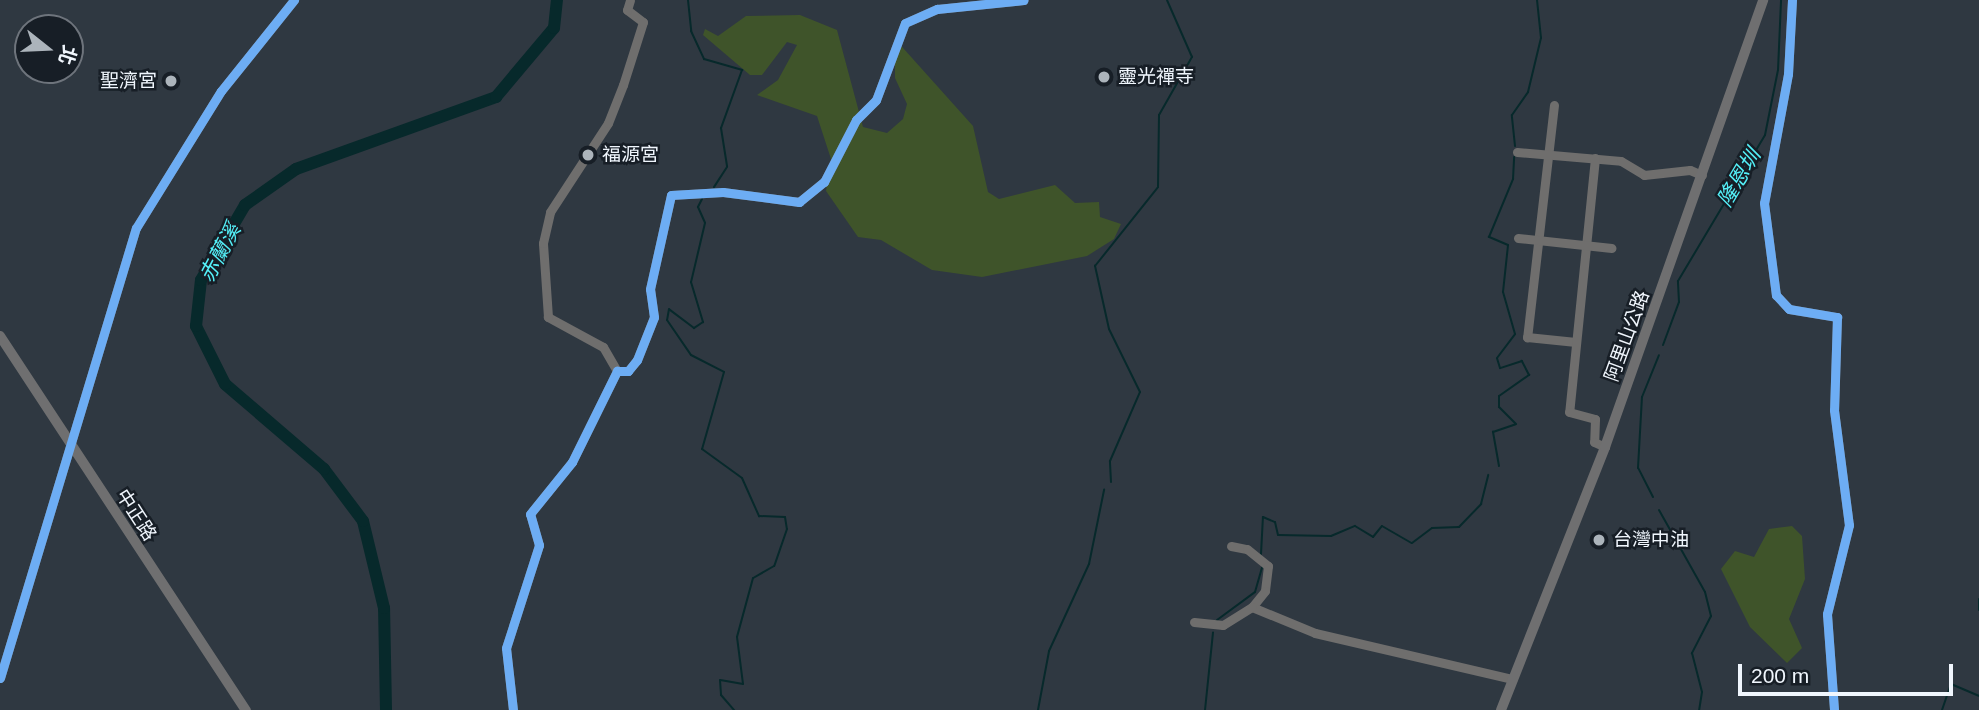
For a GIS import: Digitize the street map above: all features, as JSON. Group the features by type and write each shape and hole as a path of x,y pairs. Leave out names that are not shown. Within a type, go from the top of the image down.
{"main road":[{"name":"阿里山公路","path":"1501,710 1605,447 1763,0"},
{"name":"中正路","path":"0,337 237,710"},
{"name":"中正路","path":"0,348 246,710"}],"street":[{"path":"0,678 139,221 221,91 294,0"},
{"path":"617,371 603,347 548,317 543,243 550,212 608,123 623,85 643,22 627,10 630,0"},
{"path":"617,371 628,371 637,360 654,317 650,289 671,195 723,192 799,202 824,182 847,134 876,100 905,23 937,9 1024,0"},
{"path":"1792,0 1788,74 1764,203 1776,295 1789,309 1837,317 1834,410 1849,525 1827,614 1834,710"},
{"path":"1555,105 1527,337 1576,342"},
{"path":"1517,152 1621,161 1644,176 1690,170 1702,175"},
{"path":"1595,158 1569,412 1595,419 1594,442 1605,447"},
{"path":"1518,238 1611,248"},
{"path":"513,710 506,648 539,545 530,514 572,462 617,371"},
{"path":"1194,622 1223,625 1251,607 1265,591 1268,566 1247,549 1231,546"},
{"path":"1251,607 1315,633 1513,679"}],"green space":[{"path":"800,15 837,30 863,127 887,133 903,119 907,104 895,78 895,39 973,126 988,192 999,199 1055,185 1075,203 1099,202 1100,217 1121,224 1114,239 1087,256 982,277 932,270 881,240 858,237 826,191 831,159 817,116 757,95 778,80 797,45 787,42 762,75 750,75 703,35 705,29 718,36 746,16"},
{"path":"1792,526 1802,536 1805,579 1789,619 1802,648 1787,663 1750,627 1721,569 1735,551 1754,557 1769,529"}],"waterway":[{"name":"赤蘭溪","path":"386,710 384,608 363,521 324,469 225,384 196,326 201,280 245,205 296,169 496,97 554,28 557,0"},
{"path":"688,0 691,31 704,59 742,70 721,128 727,167 714,187"},
{"path":"1111,482 1110,461 1140,392 1109,329 1095,266 1158,187 1159,115 1192,57 1167,0"},
{"path":"1515,146 1512,115 1528,92 1541,38 1537,0"},
{"name":"隆恩圳","path":"1663,345 1679,302 1678,281 1765,135 1778,70 1781,0"},
{"path":"1499,466 1493,432 1516,424 1499,407 1499,396 1529,375 1522,361 1500,368 1497,358 1515,334 1503,292 1508,245 1489,237 1513,179 1514,157"},
{"path":"702,199 698,207 705,223 691,282 703,322 694,328 669,309 667,320 691,355 724,372 702,449 742,478 759,516 785,517 787,529 774,566 753,578 737,637 743,684 720,680 721,695 734,710"},
{"name":"隆恩圳","path":"1653,497 1638,468 1642,397 1659,355"},
{"path":"1261,554 1263,517 1275,522 1278,535 1331,536 1355,526 1373,537 1382,526 1412,543 1432,528 1459,527 1481,504 1488,475"},
{"path":"1038,710 1049,651 1089,564 1104,490"},
{"name":"隆恩圳","path":"1659,510 1705,592 1711,616 1692,653 1702,692 1699,710"},
{"path":"1217,620 1255,592 1262,567"},
{"path":"1979,599 1979,610"},
{"path":"1205,710 1213,632"},
{"path":"1942,710 1951,684 1979,696"}],"cycle path":[{"path":"0,678 136,228 221,91 294,0"},
{"path":"513,710 506,648 539,545 530,514 572,462 617,371 628,371 637,360 654,317 650,289 671,195 723,192 799,202 824,182 856,120 876,100 905,23 937,9 1024,0"},
{"path":"1792,0 1788,74 1764,203 1776,295 1789,309 1837,317 1834,410 1849,525 1827,614 1834,710"}],"place":[{"name":"靈光禪寺","path":"1104,77"},
{"name":"聖濟宮","path":"171,81"},
{"name":"福源宮","path":"588,155"},
{"name":"台灣中油","path":"1599,540"}]}
